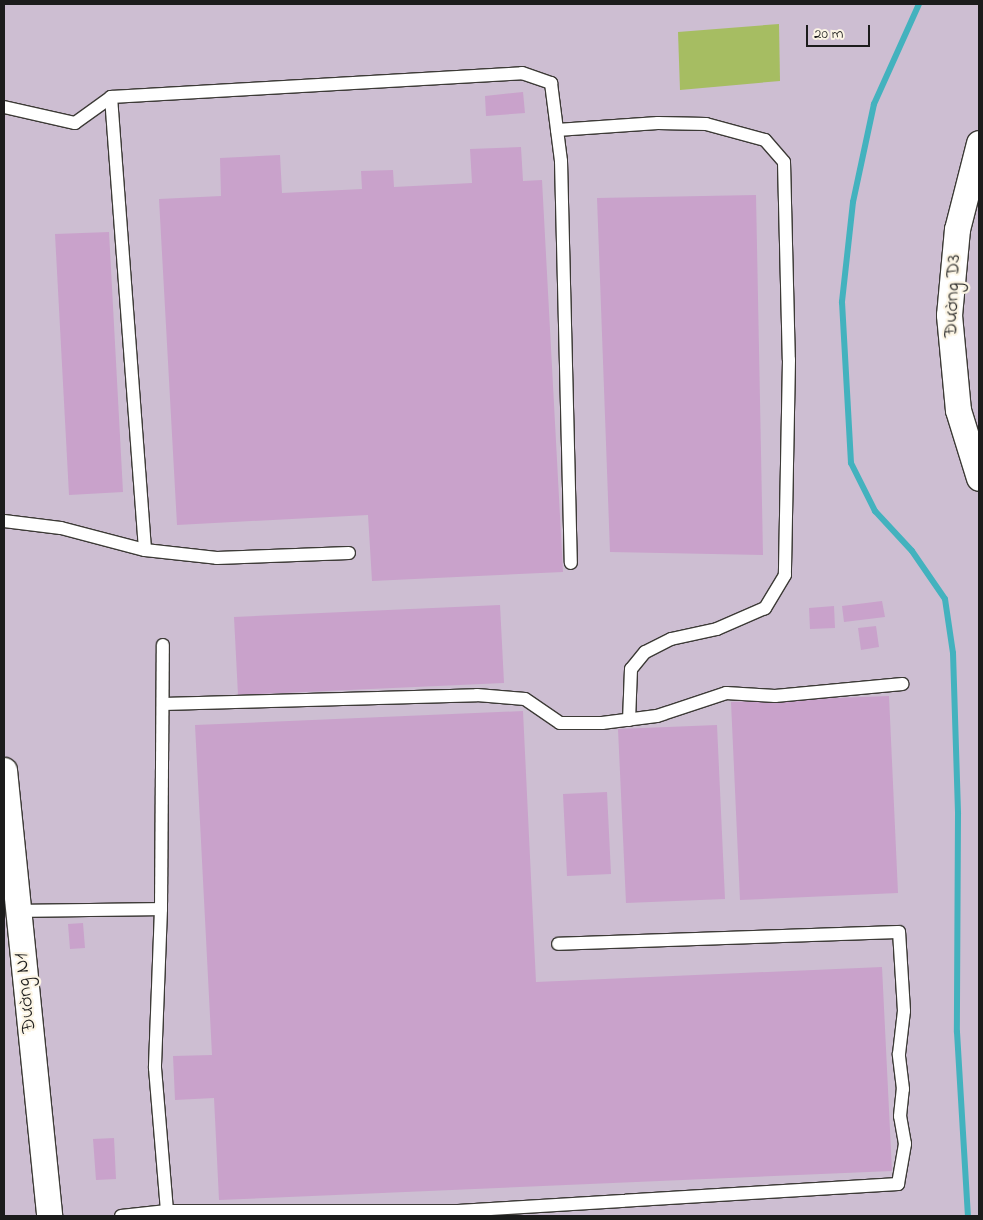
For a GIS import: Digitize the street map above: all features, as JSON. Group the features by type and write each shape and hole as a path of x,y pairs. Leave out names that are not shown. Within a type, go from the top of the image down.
{"street":[{"name":"Đường D3","path":"979,144 957,229 949,315 958,410 979,478"},
{"name":"Đường N1","path":"4,770 49,1216"}],"lane":[{"path":"4,108 75,123 111,96 522,72 551,83 561,161 571,563"},
{"path":"111,96 145,550"},
{"path":"557,130 658,123 706,124 765,140 784,162 789,360 785,575 765,608 717,629 671,639 645,652 631,670 629,720"},
{"path":"4,521 61,528 145,550 218,558 349,553"},
{"path":"164,645 161,909 154,1068 167,1211"},
{"path":"163,704 477,695 525,699 560,723 629,720 692,707 726,693 775,696 902,684"},
{"path":"18,911 161,909"},
{"path":"121,1216 167,1211 458,1211 898,1184 905,1144 900,1116 904,1089 899,1054 904,1011 899,932 558,944"}],"shaded area":[{"path":"4,4 979,4 979,1216 4,1216"}],"green space":[{"path":"779,24 780,81 680,90 678,32"}],"building":[{"path":"523,92 525,113 486,116 485,96"},
{"path":"521,147 523,181 542,180 563,572 372,581 368,515 177,525 159,199 221,196 220,158 280,155 282,193 362,189 361,171 393,170 394,187 472,183 470,149"},
{"path":"756,195 763,555 610,552 597,198"},
{"path":"109,232 123,492 69,495 55,234"},
{"path":"882,601 885,617 844,622 842,606"},
{"path":"500,605 504,683 238,695 234,617"},
{"path":"834,606 835,628 810,629 809,608"},
{"path":"876,626 879,647 861,650 858,628"},
{"path":"889,696 898,893 740,900 731,702"},
{"path":"523,711 536,982 882,967 892,1171 219,1200 214,1098 175,1100 173,1056 212,1055 195,725"},
{"path":"717,725 725,899 626,903 618,729"},
{"path":"607,792 611,874 567,876 563,794"},
{"path":"83,923 85,948 70,949 68,924"},
{"path":"114,1138 116,1179 96,1180 93,1139"}],"waterway":[{"path":"919,4 874,104 853,202 842,302 851,463 875,511 912,551 945,599 953,653 958,814 957,1032 968,1216"}]}
